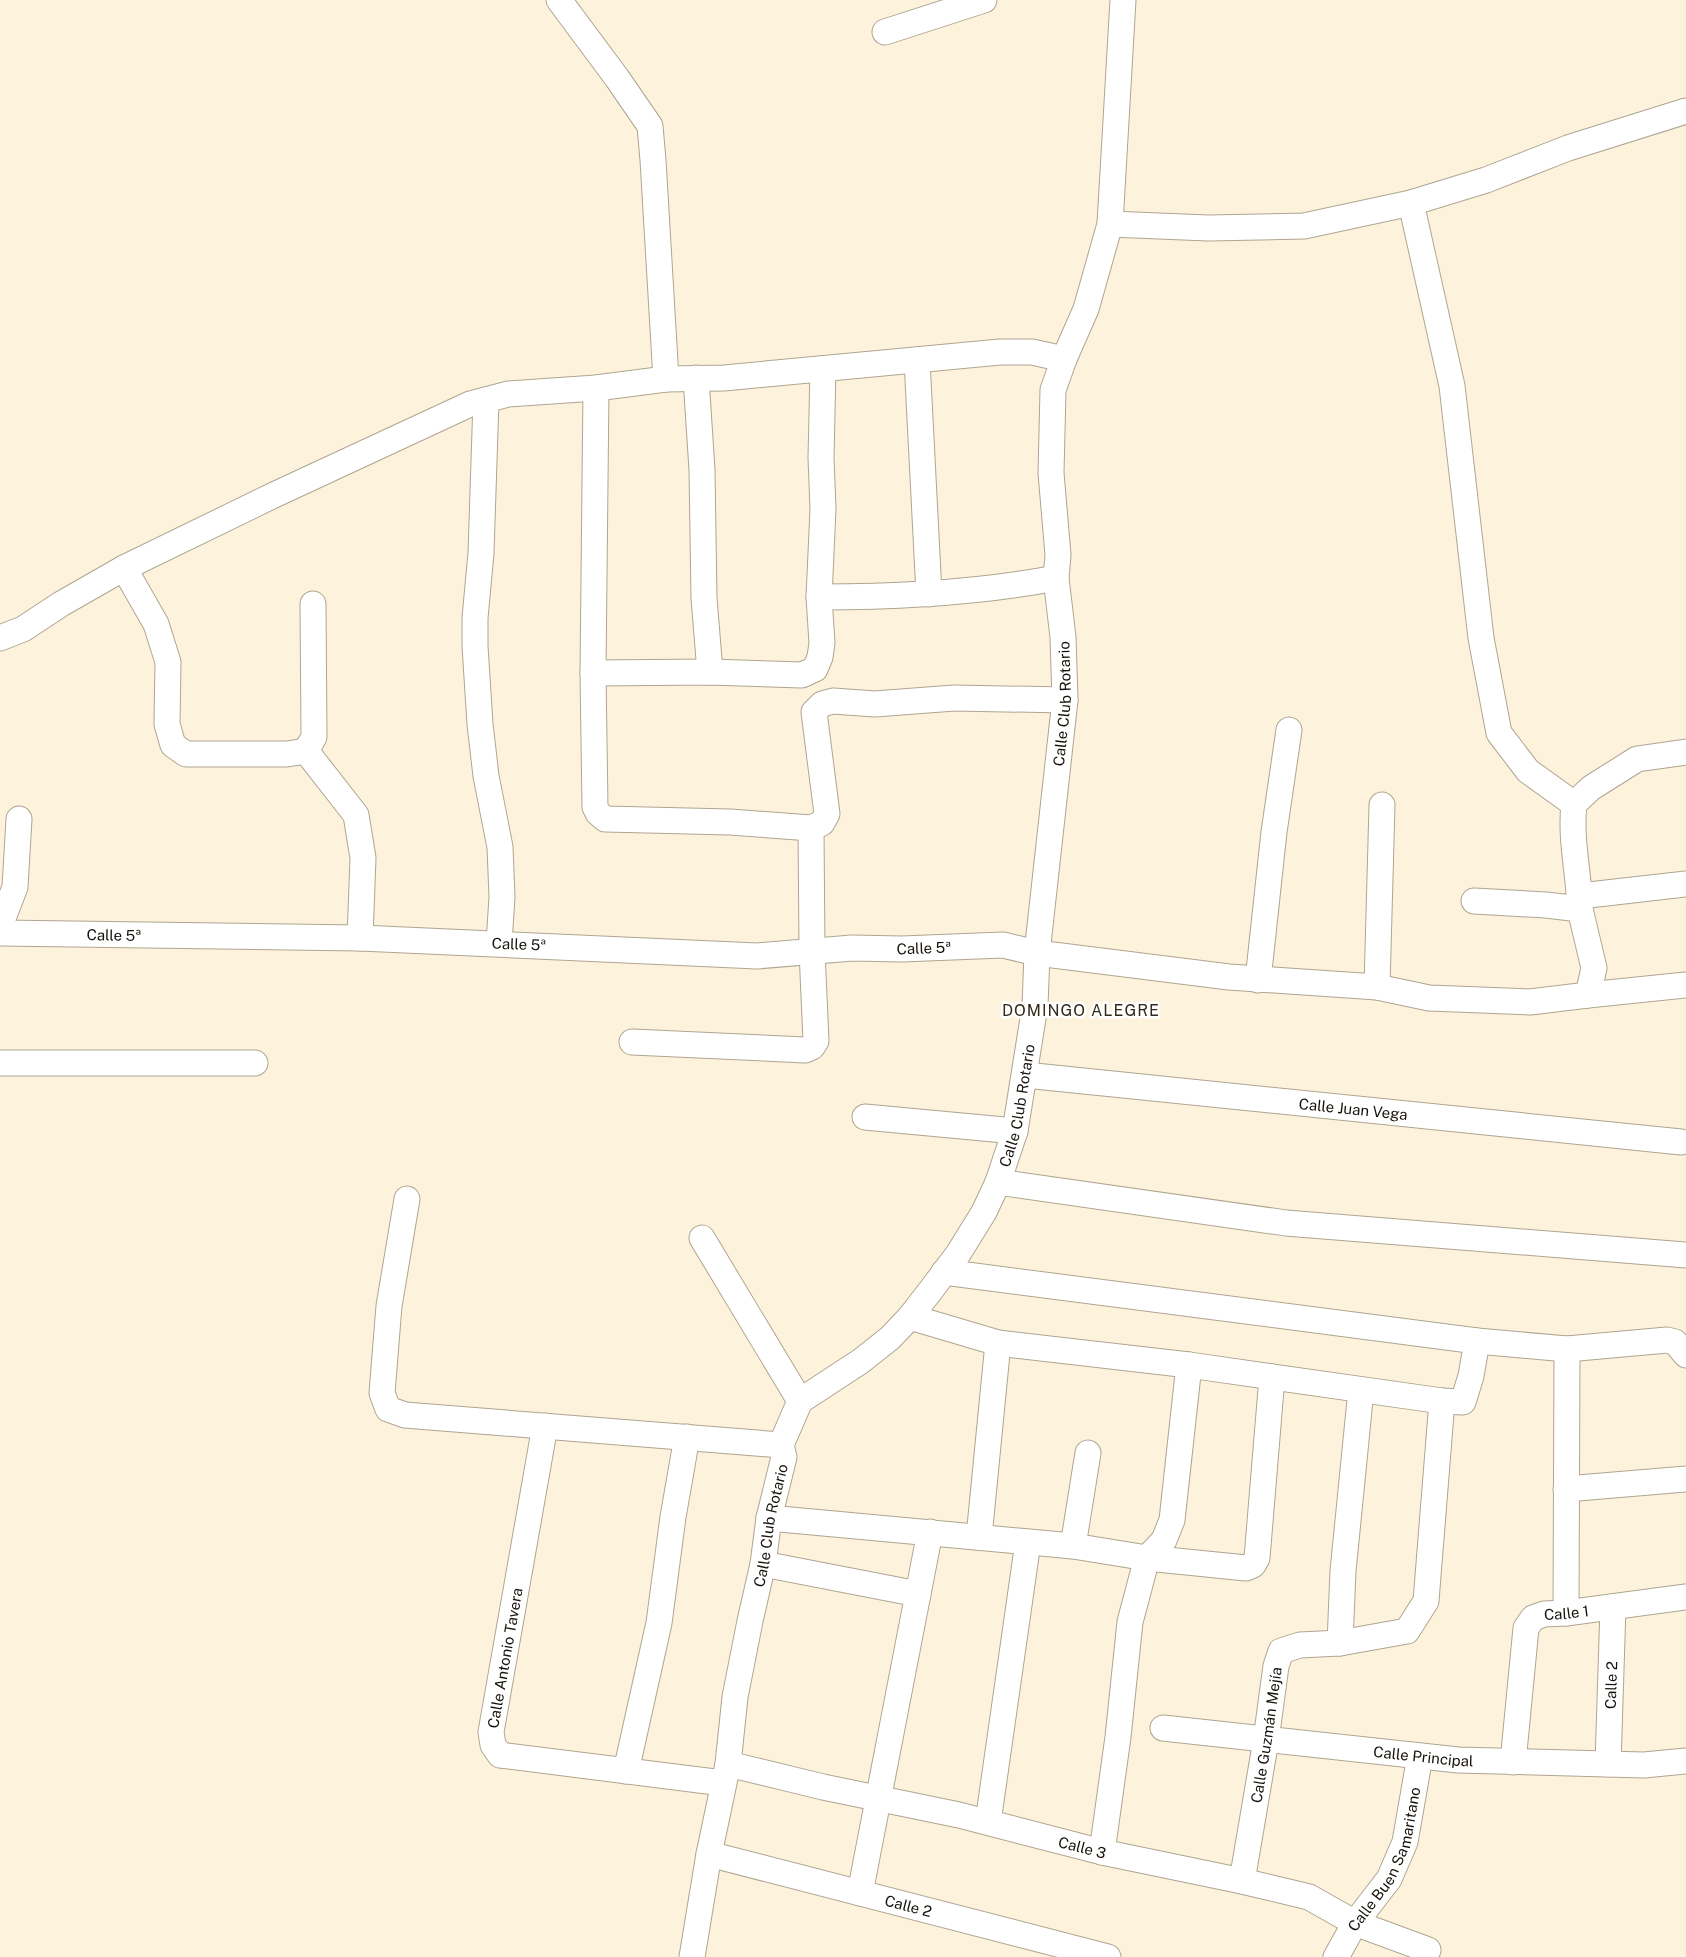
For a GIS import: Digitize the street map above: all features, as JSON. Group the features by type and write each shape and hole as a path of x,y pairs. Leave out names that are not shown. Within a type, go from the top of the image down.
{"street":[{"path":"559,0 650,126 654,160 666,378"},
{"path":"885,32 984,0"},
{"name":"Calle Club Rotario","path":"692,1957 725,1773 735,1697 763,1564 769,1518 784,1457 781,1445 800,1401 861,1361 890,1338 910,1317 944,1272 984,1212 998,1182 1014,1130 1025,1075 1035,1006 1037,953 1064,700 1063,637 1056,578 1058,555 1051,473 1053,390 1064,359 1086,309 1110,224 1123,0"},
{"path":"1110,224 1208,228 1304,226 1411,203 1486,180 1568,148 1686,112"},
{"path":"1411,203 1452,386 1481,638 1499,733 1528,770 1574,804"},
{"path":"0,638 23,629 61,604 124,568 425,424 470,404 508,394 596,388 666,378 724,378 1000,352 1032,352 1064,359"},
{"path":"917,360 928,594"},
{"path":"822,704 815,669 820,657 822,643 819,597 824,509 821,458 823,369"},
{"path":"696,378 702,470 704,598 710,672"},
{"path":"596,388 593,673 595,807 598,813 605,819 730,822 812,828 822,823 827,814 814,712 822,704 833,701 874,704 954,698 1064,700"},
{"path":"486,400 481,553 475,618 475,646 480,724 486,776 500,847 502,897 498,943"},
{"path":"124,568 156,624 168,662 167,724 173,745 186,754 287,754 306,751"},
{"path":"819,597 881,597 928,594 1009,587 1056,578"},
{"path":"306,751 314,737 313,604"},
{"path":"593,673 710,672 802,675 815,669"},
{"path":"1258,980 1274,832 1289,730"},
{"path":"306,751 356,815 363,858 360,938"},
{"path":"1588,995 1594,968 1580,902 1573,838 1574,804 1591,788 1637,759 1686,752"},
{"path":"1377,987 1382,804"},
{"path":"0,926 16,887 19,819"},
{"path":"632,1042 805,1050 812,1047 816,1041 812,951 812,828"},
{"path":"1474,902 1546,905 1580,902 1686,884"},
{"name":"Calle 5ª","path":"0,933 360,938 757,956 852,948 902,949 1003,945 1037,953 1258,980 1377,987 1429,998 1530,1002 1686,985"},
{"path":"0,1063 255,1063"},
{"name":"Calle Juan Vega","path":"1025,1075 1681,1142"},
{"path":"865,1117 1014,1130"},
{"path":"998,1182 1286,1223 1686,1255"},
{"path":"407,1199 389,1306 382,1393 388,1409 405,1415 781,1445"},
{"path":"702,1238 800,1401"},
{"path":"944,1272 1477,1341 1567,1349 1667,1340 1675,1342 1686,1355"},
{"path":"910,1317 998,1343 1190,1365 1442,1401 1463,1402 1471,1376 1477,1341"},
{"path":"979,1537 998,1343"},
{"path":"1566,1613 1567,1349"},
{"path":"1102,1852 1118,1737 1130,1622 1147,1558 1164,1540 1172,1520 1190,1365"},
{"path":"769,1518 1073,1546 1147,1558 1246,1568 1254,1565 1257,1558 1272,1377"},
{"path":"1361,1390 1343,1571 1340,1643 1407,1631 1426,1601 1442,1401"},
{"name":"Calle Antonio Tavera","path":"545,1426 491,1732 492,1746 500,1755 626,1771 725,1773"},
{"path":"626,1771 659,1622 674,1508 687,1438"},
{"path":"1073,1546 1088,1453"},
{"path":"1566,1489 1686,1479"},
{"path":"860,1893 930,1532"},
{"path":"988,1822 1028,1542"},
{"path":"763,1564 918,1594"},
{"name":"Calle 1","path":"1513,1762 1526,1628 1533,1618 1544,1614 1566,1613 1686,1597"},
{"name":"Calle 2","path":"1608,1764 1613,1607"},
{"name":"Calle Guzmán Mejía","path":"1242,1881 1266,1740 1276,1666 1281,1651 1300,1646 1340,1643"},
{"name":"Calle Principal","path":"1163,1728 1420,1756 1513,1762 1644,1765 1686,1761"},
{"name":"Calle Buen Samaritano","path":"1336,1957 1355,1923 1389,1879 1405,1842 1420,1756"},
{"name":"Calle 3","path":"725,1773 879,1798 988,1822 1102,1852 1309,1897 1355,1923 1428,1950"},
{"name":"Calle 2","path":"709,1854 1108,1957"}],"district":[{"name":"DOMINGO ALEGRE","path":"1081,1010"}]}
